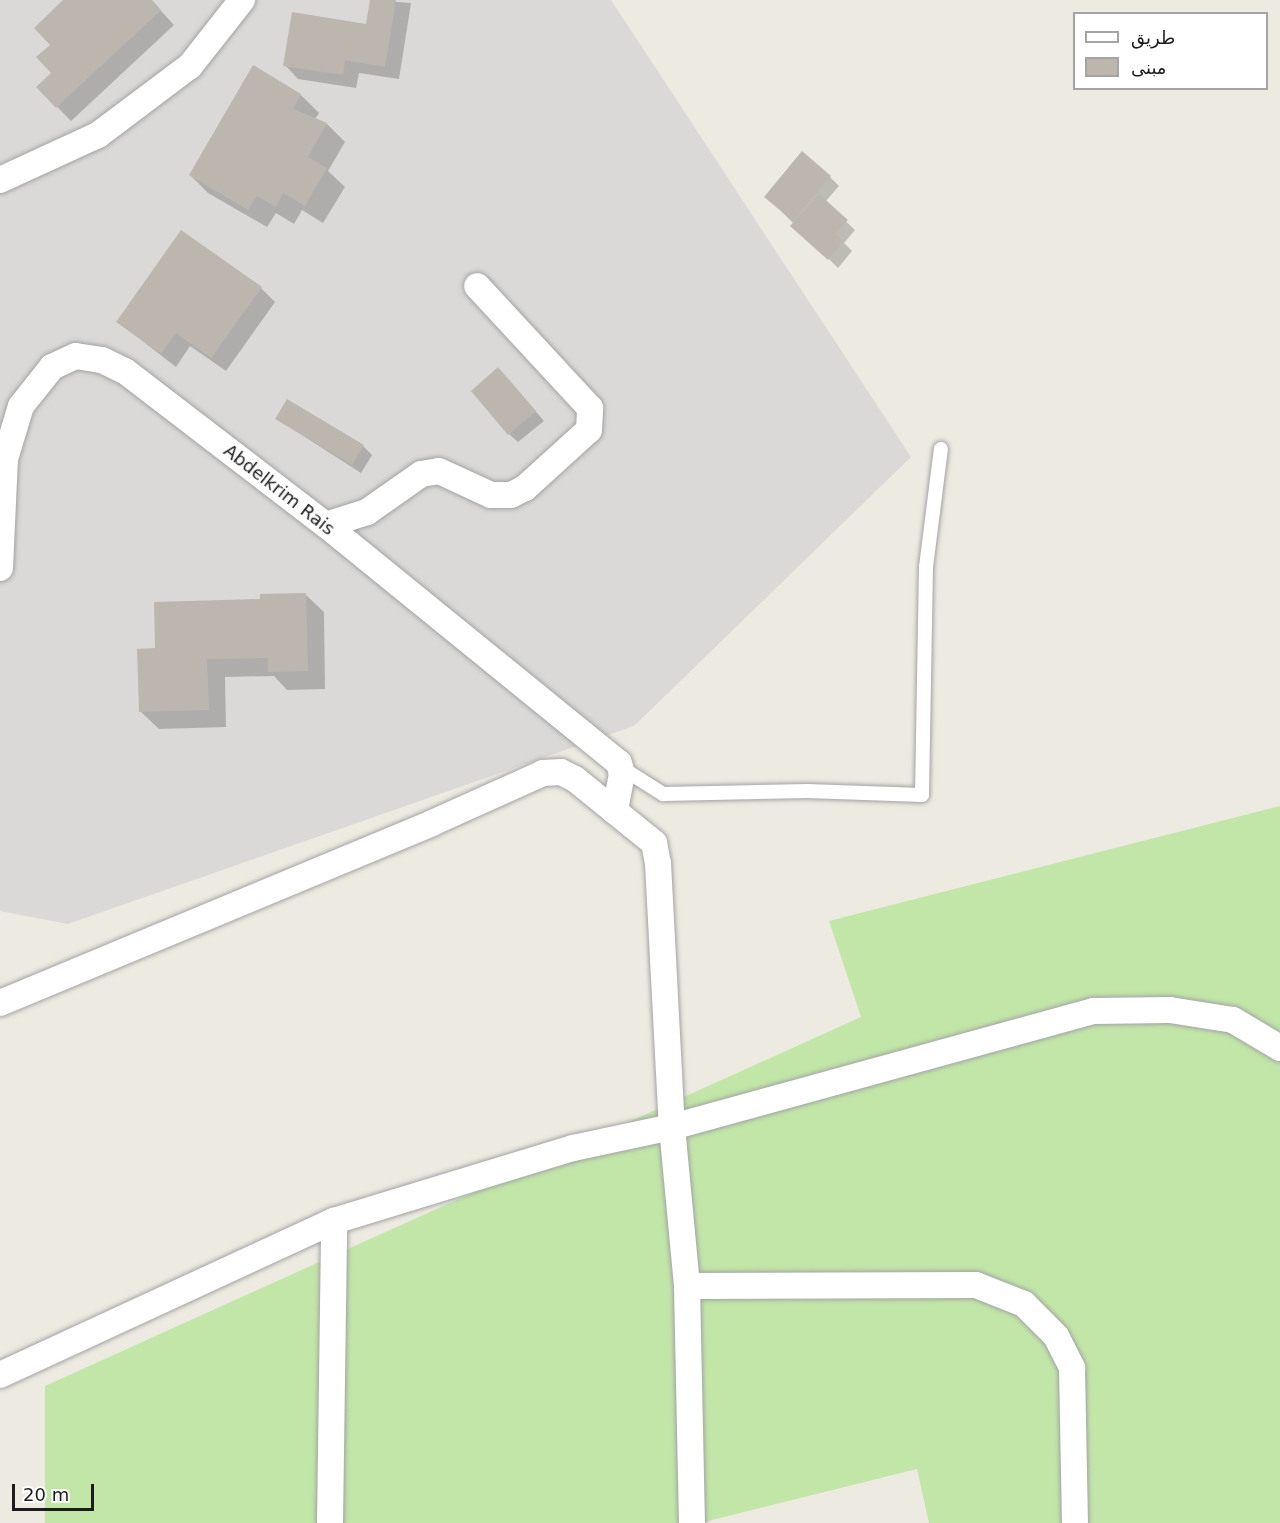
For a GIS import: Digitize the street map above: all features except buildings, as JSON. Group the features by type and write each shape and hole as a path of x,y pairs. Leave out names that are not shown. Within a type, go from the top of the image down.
{"street":[{"path":"0,180 98,135 190,66 243,0"},
{"path":"326,525 367,512 421,474 439,471 491,495 511,495 525,488 589,430 590,408 477,286"},
{"name":"Abdelkrim Rais","path":"0,568 5,459 21,406 52,367 76,356 102,360 125,371 326,525 622,768"},
{"path":"615,811 622,768"},
{"path":"0,1003 432,823 543,773 561,772 575,779 654,843 672,1127 687,1286 692,1523"},
{"path":"0,1375 334,1221 573,1148 672,1127 1094,1011 1170,1010 1233,1020 1280,1048"},
{"path":"330,1523 334,1221"},
{"path":"687,1286 976,1285 1024,1304 1056,1336 1072,1368 1075,1523"}],"lane":[{"path":"622,768 663,794 807,791 922,795 926,567 941,449"}],"shaded area":[{"path":"0,0 611,0 911,457 634,726 68,924 0,911"}],"green space":[{"path":"1280,806 1280,1523 929,1523 917,1469 700,1523 45,1523 45,1386 861,1017 829,921"}]}
